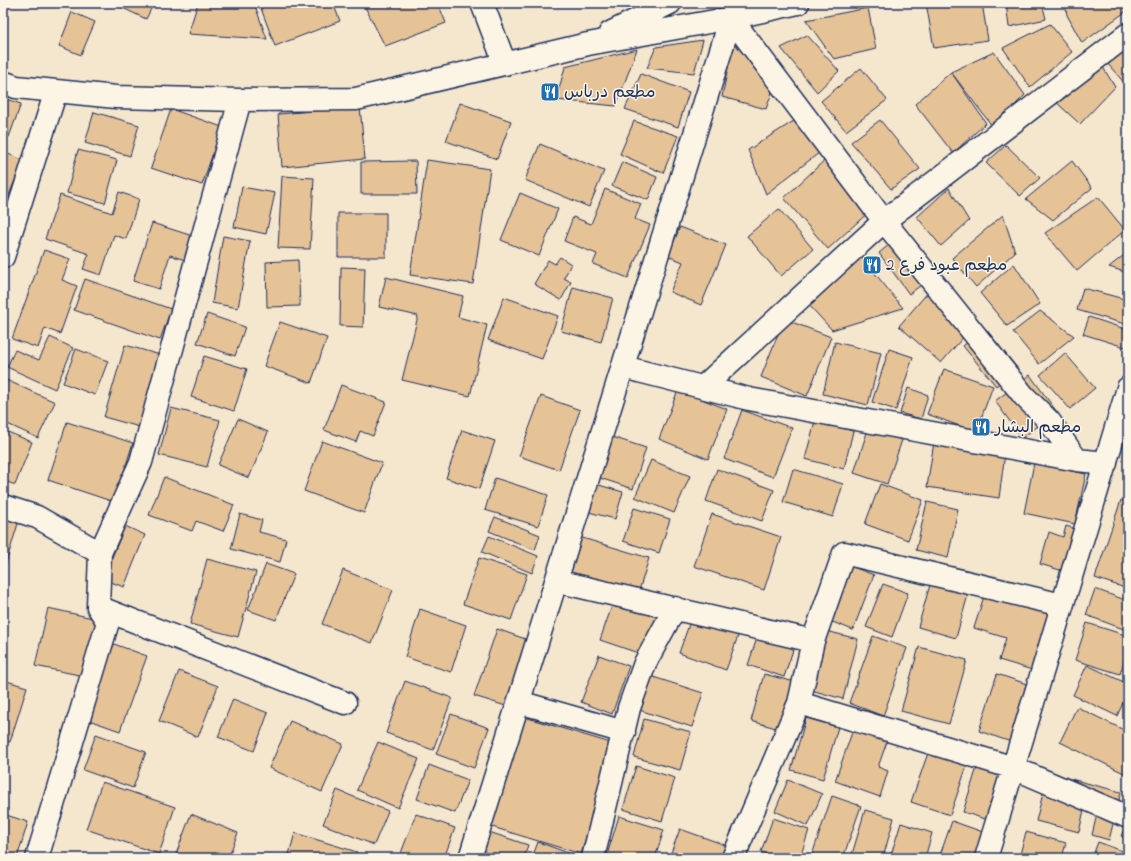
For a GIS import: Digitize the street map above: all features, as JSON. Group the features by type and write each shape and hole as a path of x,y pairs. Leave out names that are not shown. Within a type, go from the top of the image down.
{"street":[{"path":"482,3 505,64"},
{"path":"588,44 670,3"},
{"path":"3,82 16,88 116,97 240,100 356,99 588,44 731,18 798,3"},
{"path":"731,18 884,221 1024,396 1049,422 1077,460"},
{"path":"470,858 731,18"},
{"path":"703,387 884,221 1128,34"},
{"path":"3,257 56,92"},
{"path":"38,858 108,622 98,607 100,553 141,462 240,100"},
{"path":"623,367 750,399 1077,460 1106,463"},
{"path":"986,858 1128,388"},
{"path":"3,506 36,518 100,553"},
{"path":"733,858 799,703 813,641 844,553 1062,605"},
{"path":"556,581 813,641"},
{"path":"98,607 345,703"},
{"path":"594,858 629,708 645,663 675,608"},
{"path":"519,702 624,732"},
{"path":"799,703 1014,768 1128,817"}],"building":[{"path":"112,3 154,3 146,19"},
{"path":"198,3 254,3 267,39 188,34"},
{"path":"259,3 333,3 340,21 275,46"},
{"path":"363,3 438,3 446,23 385,46"},
{"path":"926,3 982,3 988,40 934,48"},
{"path":"1006,3 1042,3 1046,19 1009,27"},
{"path":"1065,3 1125,3 1128,10 1082,43 1067,15"},
{"path":"868,8 876,49 834,59 806,20"},
{"path":"72,12 95,22 81,55 59,46"},
{"path":"1050,24 1072,52 1030,87 1003,48"},
{"path":"807,35 839,71 817,92 781,48"},
{"path":"734,38 775,84 766,109 722,97"},
{"path":"703,40 694,73 647,68 656,47"},
{"path":"1128,45 1128,87 1107,63"},
{"path":"637,49 616,106 556,100 565,67"},
{"path":"994,52 1025,95 993,127 951,72"},
{"path":"1101,64 1115,87 1080,124 1056,102"},
{"path":"861,68 887,100 846,131 821,101"},
{"path":"951,72 986,123 953,153 915,104"},
{"path":"641,74 689,92 678,127 625,109"},
{"path":"3,98 21,104 9,137 3,135"},
{"path":"460,103 511,121 497,159 446,141"},
{"path":"360,107 365,159 282,167 278,114"},
{"path":"171,109 222,127 202,185 151,168"},
{"path":"94,112 139,125 130,156 85,143"},
{"path":"797,119 824,149 766,194 748,150"},
{"path":"880,120 920,169 891,189 851,142"},
{"path":"634,121 678,136 663,173 620,154"},
{"path":"540,144 604,171 589,207 525,180"},
{"path":"1006,145 1040,178 1020,196 986,163"},
{"path":"78,150 117,160 105,203 67,193"},
{"path":"3,152 23,160 3,210"},
{"path":"829,156 871,210 828,249 784,198"},
{"path":"427,160 490,169 473,284 410,275"},
{"path":"416,161 417,194 361,194 361,162"},
{"path":"1072,161 1092,188 1053,220 1026,199"},
{"path":"622,162 657,177 648,200 612,186"},
{"path":"282,176 314,178 310,249 278,248"},
{"path":"242,187 275,193 266,234 234,227"},
{"path":"949,188 969,221 941,246 917,217"},
{"path":"605,189 641,204 635,219 650,225 628,278 593,264 597,254 564,241 573,217 591,224"},
{"path":"119,192 139,199 126,239 114,235 101,275 83,269 89,254 45,239 60,195 112,213"},
{"path":"520,193 558,209 539,256 501,240"},
{"path":"1098,197 1125,230 1077,271 1045,233"},
{"path":"779,209 813,249 781,276 747,236"},
{"path":"338,213 386,213 386,257 338,257"},
{"path":"1003,215 1015,252 976,287 952,258"},
{"path":"152,223 199,238 191,262 170,255 159,289 133,281"},
{"path":"680,227 726,245 701,305 670,292 683,262 668,256"},
{"path":"901,235 935,275 909,294 879,253"},
{"path":"223,236 250,241 238,308 212,303"},
{"path":"44,250 70,259 62,280 77,286 60,334 45,328 38,348 12,339"},
{"path":"1128,252 1128,273 1109,267"},
{"path":"861,256 903,308 832,330 808,304"},
{"path":"560,257 571,264 564,278 571,282 561,300 534,284 548,260 555,264"},
{"path":"298,260 300,306 267,307 266,262"},
{"path":"1014,264 1040,304 1007,326 980,293"},
{"path":"341,267 365,268 363,327 340,326"},
{"path":"386,277 463,296 458,317 487,325 470,396 402,380 418,316 379,307"},
{"path":"85,279 171,309 160,340 74,310"},
{"path":"573,287 613,298 601,342 561,331"},
{"path":"1083,288 1128,300 1128,325 1077,310"},
{"path":"930,290 972,327 941,363 899,326"},
{"path":"504,297 558,316 542,359 488,340"},
{"path":"1040,311 1074,336 1039,364 1013,332"},
{"path":"207,314 245,327 235,356 197,343"},
{"path":"1089,317 1128,330 1128,348 1083,334"},
{"path":"784,319 831,337 807,396 761,377"},
{"path":"280,322 327,338 311,383 264,366"},
{"path":"985,328 1018,369 996,386 963,346"},
{"path":"50,337 73,348 55,389 7,367 15,350 39,360"},
{"path":"835,342 881,353 868,405 823,394"},
{"path":"125,345 164,356 143,428 104,417"},
{"path":"76,349 108,361 95,395 63,383"},
{"path":"889,349 913,357 896,410 872,402"},
{"path":"1065,353 1095,388 1070,409 1040,375"},
{"path":"204,356 247,369 234,411 191,397"},
{"path":"944,369 993,386 976,432 927,414"},
{"path":"1030,375 1057,412 1022,438 995,401"},
{"path":"4,379 55,402 38,438 3,422"},
{"path":"341,385 386,402 373,436 360,431 356,442 324,430"},
{"path":"908,388 928,395 921,419 900,413"},
{"path":"678,390 727,409 708,459 659,439"},
{"path":"541,396 580,410 559,470 519,456"},
{"path":"171,408 220,420 207,467 159,455"},
{"path":"742,410 792,428 773,477 724,459"},
{"path":"238,419 268,432 249,478 218,465"},
{"path":"815,421 853,431 844,469 805,459"},
{"path":"67,422 133,443 114,502 48,480"},
{"path":"868,429 902,440 887,484 854,473"},
{"path":"3,430 32,442 15,485 3,480"},
{"path":"462,430 495,441 479,489 446,478"},
{"path":"609,436 646,448 633,489 597,477"},
{"path":"322,441 382,463 364,513 304,491"},
{"path":"934,442 1005,453 999,498 927,487"},
{"path":"651,460 690,476 674,513 635,497"},
{"path":"1034,463 1086,474 1075,524 1024,513"},
{"path":"717,469 774,490 762,521 706,501"},
{"path":"793,469 843,484 833,517 783,502"},
{"path":"164,477 234,505 223,531 196,521 192,531 149,515"},
{"path":"495,478 548,495 538,526 485,510"},
{"path":"592,483 623,492 615,519 585,511"},
{"path":"880,484 923,500 908,540 865,524"},
{"path":"1121,500 1128,503 1128,589 1095,578"},
{"path":"927,502 958,509 948,558 916,550"},
{"path":"634,508 670,519 659,553 623,541"},
{"path":"3,512 20,517 3,573"},
{"path":"240,514 262,520 259,532 286,539 280,562 231,549"},
{"path":"712,514 781,537 764,590 694,566"},
{"path":"495,517 540,535 535,550 489,531"},
{"path":"125,526 145,535 124,587 103,579"},
{"path":"1066,526 1089,533 1076,575 1040,564 1049,532 1063,537"},
{"path":"489,536 538,556 532,573 482,552"},
{"path":"579,537 649,558 638,594 568,573"},
{"path":"479,558 527,574 511,620 463,604"},
{"path":"207,559 256,572 238,637 190,624"},
{"path":"266,564 294,574 276,620 248,610"},
{"path":"850,566 874,575 853,630 830,621"},
{"path":"343,570 393,590 372,643 322,624"},
{"path":"931,581 969,591 956,638 918,627"},
{"path":"883,584 908,593 892,637 866,627"},
{"path":"1095,589 1128,601 1126,630 1086,615"},
{"path":"985,593 1066,617 1049,675 999,660 1006,638 974,628"},
{"path":"614,600 658,616 644,655 600,640"},
{"path":"48,608 97,619 84,676 35,666"},
{"path":"420,609 466,625 451,672 405,657"},
{"path":"692,616 739,633 726,670 679,653"},
{"path":"1087,623 1128,636 1128,649 1120,674 1075,660"},
{"path":"497,629 531,641 509,707 474,696"},
{"path":"826,631 858,639 843,699 811,690"},
{"path":"758,635 794,647 784,677 748,665"},
{"path":"873,636 907,648 883,716 849,703"},
{"path":"114,644 147,656 120,731 86,719"},
{"path":"919,647 967,660 949,724 901,711"},
{"path":"599,655 629,666 612,714 581,702"},
{"path":"1087,665 1128,684 1128,692 1117,716 1073,695"},
{"path":"179,671 218,686 198,737 159,721"},
{"path":"764,674 795,682 783,730 751,721"},
{"path":"997,674 1036,687 1017,744 979,731"},
{"path":"647,675 703,693 692,727 636,709"},
{"path":"3,680 27,687 10,742 3,740"},
{"path":"405,681 452,698 433,750 386,733"},
{"path":"233,699 268,713 254,751 218,737"},
{"path":"1077,707 1128,732 1128,775 1060,742"},
{"path":"451,714 489,728 474,768 436,754"},
{"path":"521,716 614,744 581,854 489,826"},
{"path":"806,718 838,727 823,779 791,770"},
{"path":"644,719 691,732 680,770 634,757"},
{"path":"290,721 343,744 322,792 269,768"},
{"path":"855,724 889,736 878,767 888,771 880,797 835,781"},
{"path":"96,734 146,752 133,788 83,770"},
{"path":"378,742 419,759 398,808 357,790"},
{"path":"929,750 968,763 950,815 911,802"},
{"path":"978,764 1015,775 1000,824 963,812"},
{"path":"429,765 468,780 455,813 417,799"},
{"path":"636,766 675,778 662,821 623,809"},
{"path":"1048,773 1121,792 1109,840 1092,835 1097,814 1084,810 1079,832 1036,821"},
{"path":"788,780 822,794 808,826 775,811"},
{"path":"102,782 175,807 159,854 86,829"},
{"path":"337,790 388,811 374,845 323,824"},
{"path":"832,796 861,806 843,858 811,858"},
{"path":"865,810 894,818 883,858 851,858"},
{"path":"3,814 28,822 17,858 3,858"},
{"path":"191,814 238,833 228,858 175,857"},
{"path":"416,814 455,828 444,858 414,858 401,853"},
{"path":"619,816 664,830 655,858 616,858 607,855"},
{"path":"773,818 809,830 800,858 781,858 761,852"},
{"path":"1128,820 1128,839 1121,836"},
{"path":"952,821 994,836 987,858 939,858"},
{"path":"901,823 932,833 925,858 890,858"},
{"path":"680,829 731,847 727,858 669,858"},
{"path":"486,831 528,845 524,858 477,858"},
{"path":"1026,832 1066,843 1062,858 1019,858"},
{"path":"295,833 357,852 356,858 288,858"},
{"path":"538,842 582,858 532,858"},
{"path":"1098,842 1128,853 1128,858 1092,858"}],"place":[{"name":"مطعم درباس","path":"550,92"},
{"name":"مطعم عبود فرع 2","path":"872,265"},
{"name":"مطعم البشار","path":"981,427"}]}
